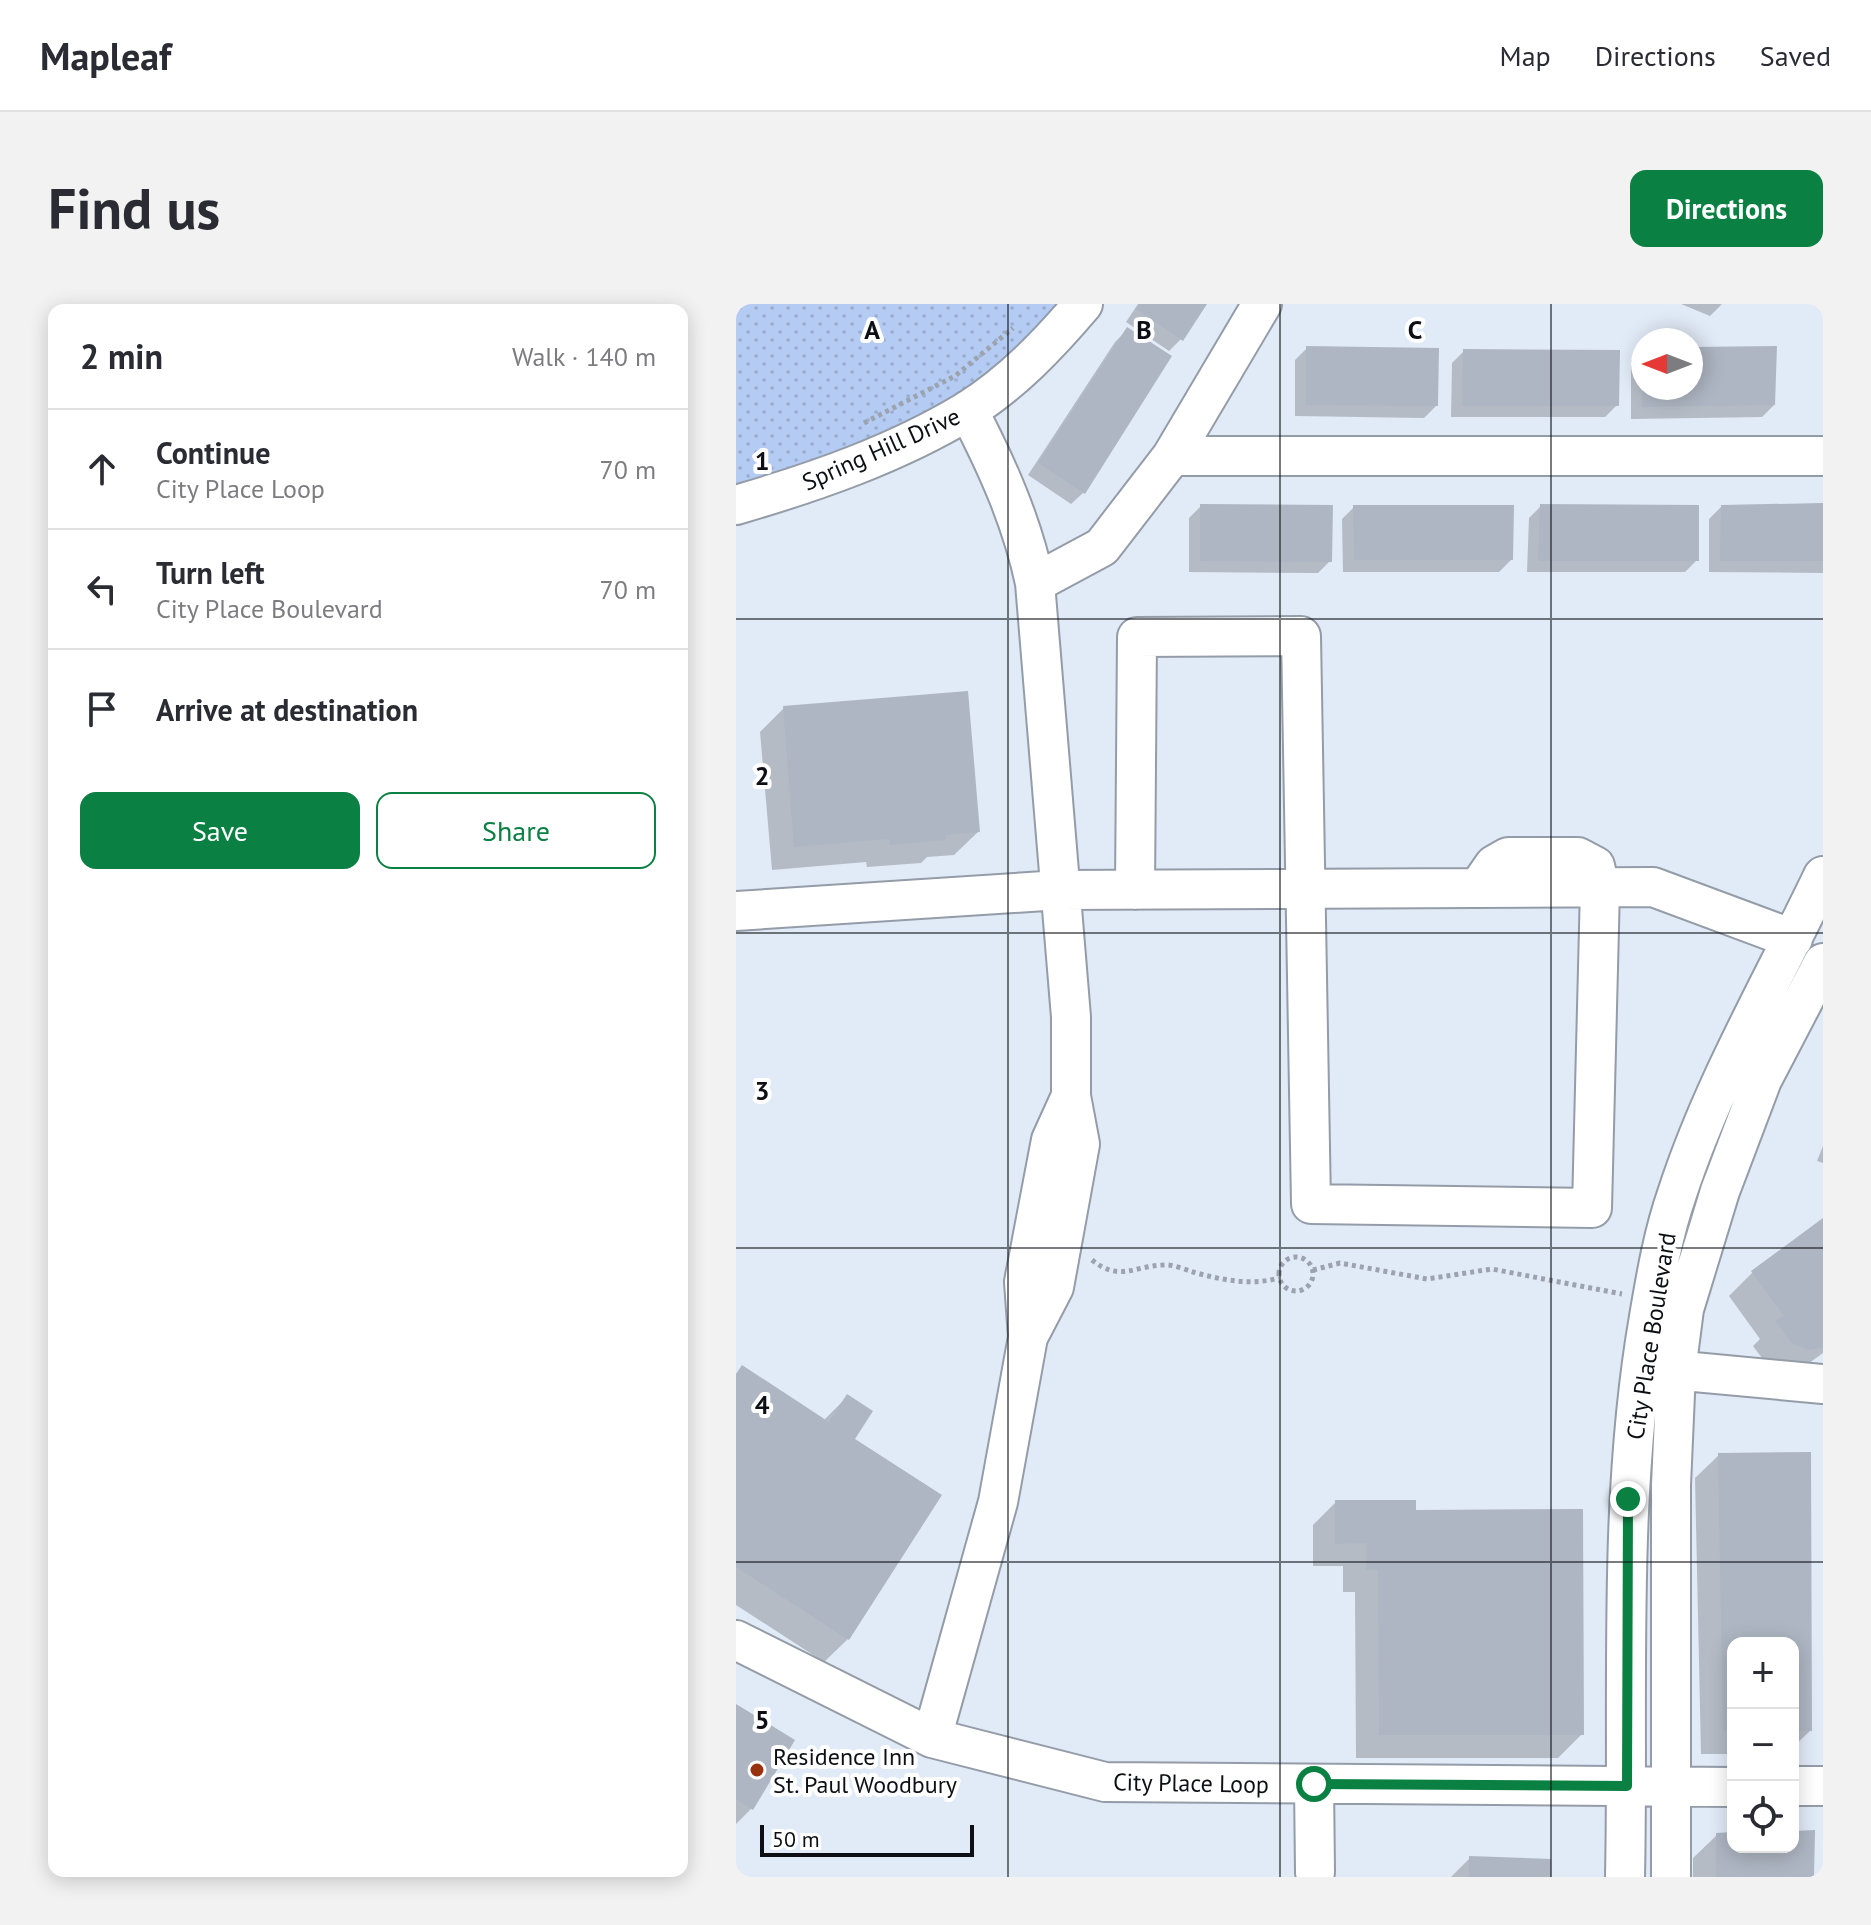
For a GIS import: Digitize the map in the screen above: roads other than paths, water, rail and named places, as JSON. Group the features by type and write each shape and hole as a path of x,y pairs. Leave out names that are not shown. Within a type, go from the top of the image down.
{"street":[{"name":"Spring Hill Drive","path":"736,505 817,480 916,438 968,410 1041,352 1083,304"},
{"path":"1035,583 1102,547 1172,456 1262,304"},
{"path":"968,410 1005,485 1019,522 1035,583 1071,1017 1071,1096 1080,1144 1054,1287 1028,1337"},
{"path":"1172,456 1823,456"},
{"path":"1135,890 1137,637 1301,636 1311,1204 1592,1208 1600,888"},
{"name":"City Place Boulevard","path":"1671,1877 1671,1485 1652,1301 1676,1196 1703,1119 1823,876"},
{"path":"736,911 1060,890 1653,887 1793,939"},
{"name":"City Place Boulevard","path":"1625,1877 1628,1499 1658,1369 1684,1309 1720,1191 1762,1080 1823,963"},
{"path":"932,1738 998,1502 1028,1337 1024,1282 1051,1140 1071,1096"},
{"path":"1658,1369 1823,1384"},
{"name":"City Place Loop","path":"736,1640 932,1738 1105,1782 1727,1787"},
{"path":"1314,1784 1315,1872"},
{"path":"1799,1786 1823,1786"}],"place":[{"name":"Residence Inn St. Paul Woodbury","path":"757,1770"}]}
